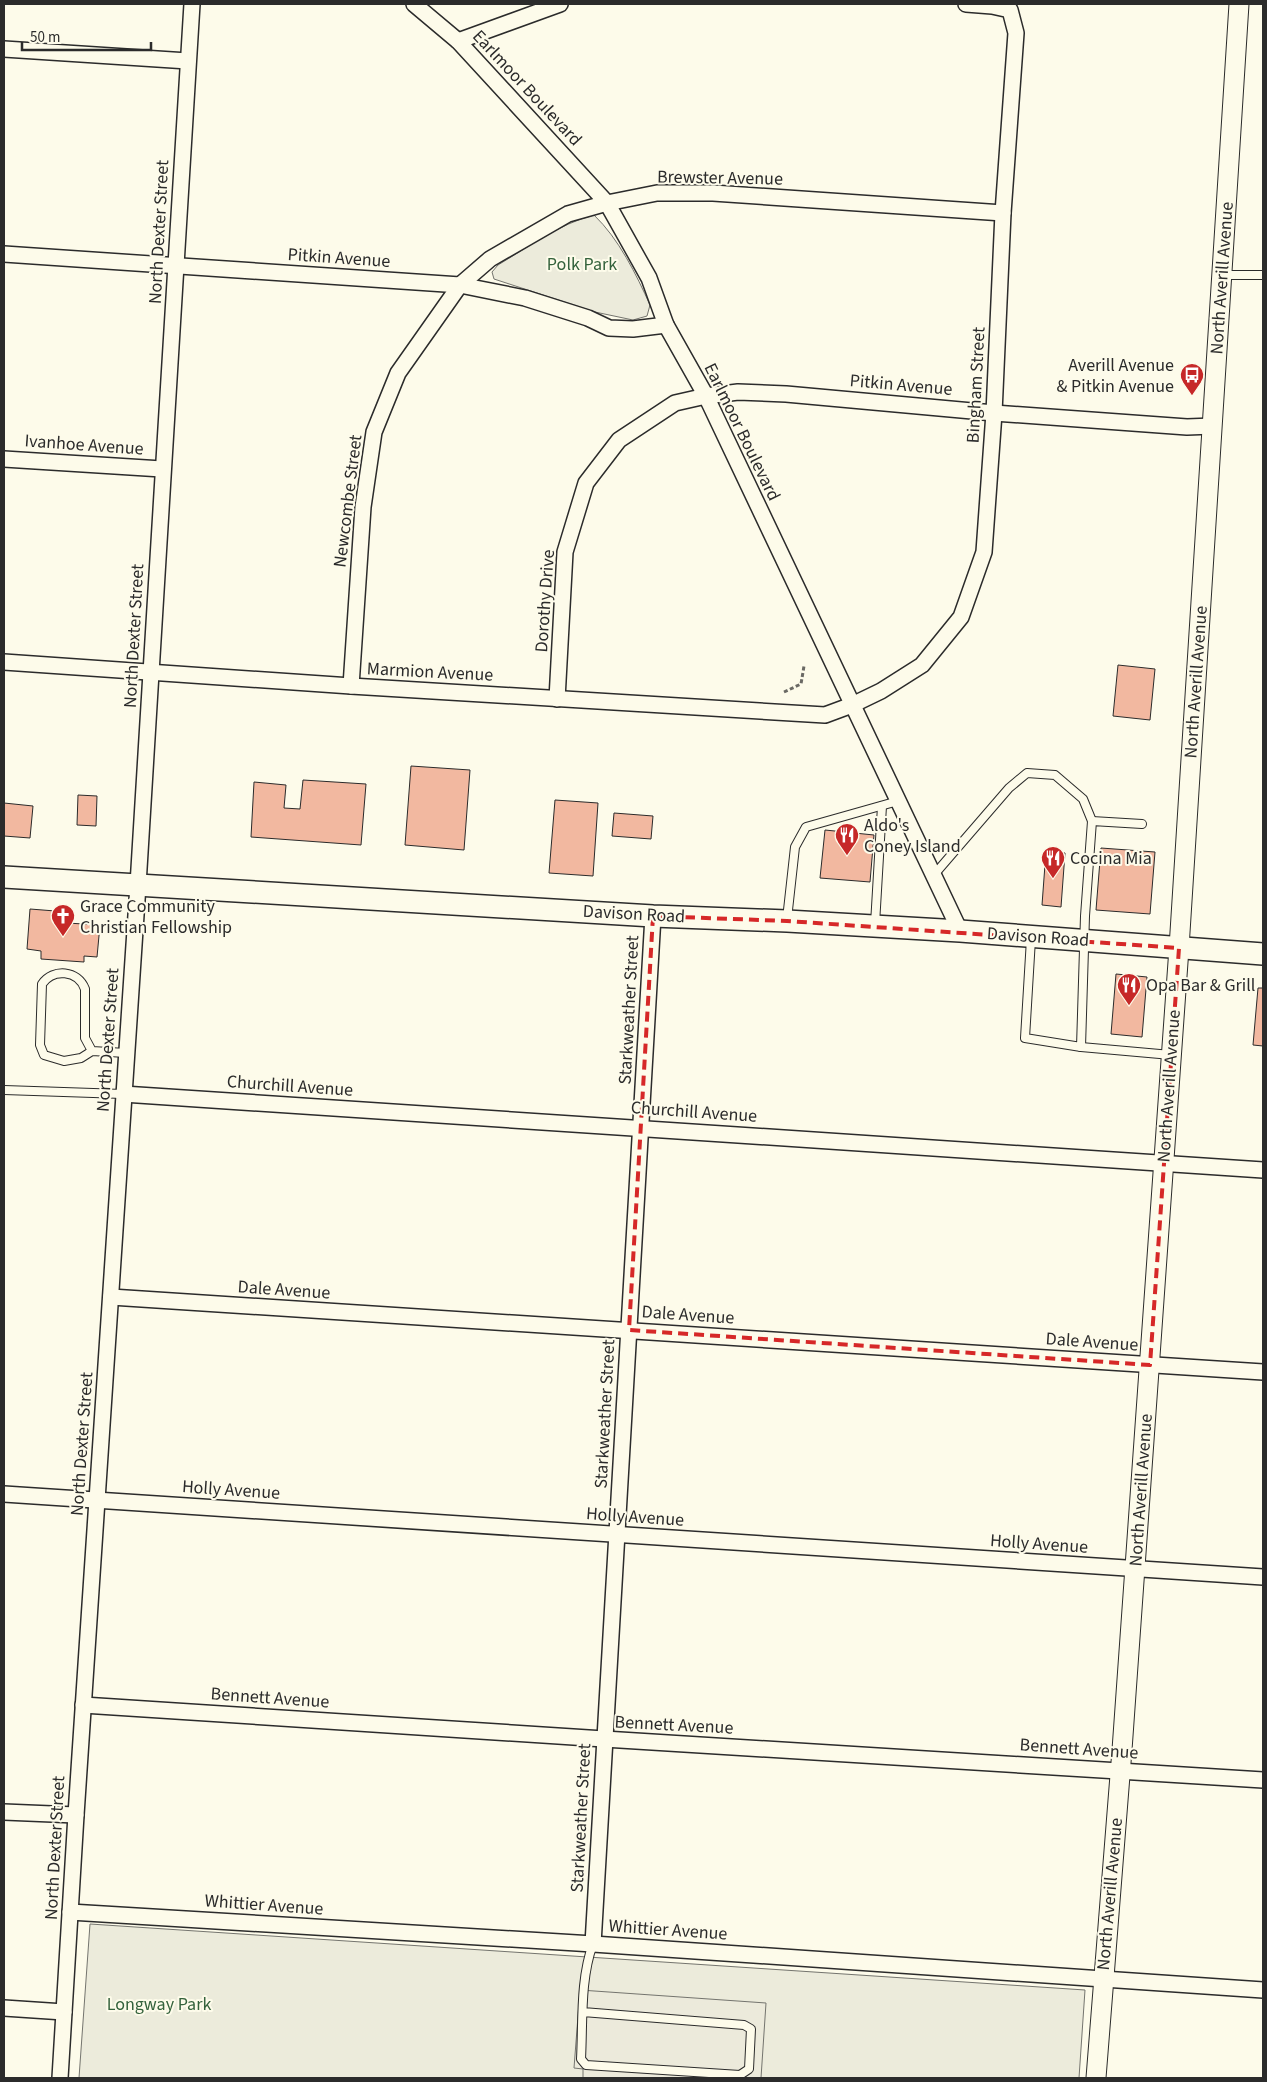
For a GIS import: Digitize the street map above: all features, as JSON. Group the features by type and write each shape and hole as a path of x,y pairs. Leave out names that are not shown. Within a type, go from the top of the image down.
{"main road":[{"name":"Davison Road","path":"4,877 653,916 787,921 960,931 1263,954"}],"street":[{"name":"North Dexter Street","path":"60,2078 138,885 192,4"},
{"name":"Earlmoor Boulevard","path":"414,4 458,41 607,203 650,278 666,325 706,396 960,931"},
{"path":"458,41 560,4"},
{"name":"Bingham Street","path":"852,706 881,691 922,664 960,617 984,552 994,413 1003,213 1016,33 1010,10 992,6 966,4"},
{"name":"North Averill Avenue","path":"1096,2078 1121,1770 1179,948 1240,4"},
{"path":"4,48 188,61"},
{"name":"Brewster Avenue","path":"460,285 490,259 568,214 607,203 657,194 713,193 1003,213"},
{"name":"Pitkin Avenue","path":"4,254 460,285 524,298 588,318 609,328 633,329 666,325"},
{"name":"Newcombe Street","path":"350,686 363,507 374,432 398,374 460,285"},
{"name":"Pitkin Avenue","path":"706,396 738,392 786,394 994,413 1187,427 1212,426"},
{"name":"Dorothy Drive","path":"557,698 565,552 586,483 619,440 675,403 706,396"},
{"name":"Ivanhoe Avenue","path":"4,458 162,469"},
{"name":"Marmion Avenue","path":"4,662 350,686 825,715 852,706"},
{"name":"Starkweather Street","path":"593,1944 653,916"},
{"name":"Churchill Avenue","path":"123,1094 641,1127 1263,1170"},
{"name":"Dale Avenue","path":"111,1297 1263,1372"},
{"name":"Holly Avenue","path":"4,1494 1263,1577"},
{"name":"Bennett Avenue","path":"83,1705 1263,1780"},
{"path":"4,1812 76,1815"},
{"name":"Whittier Avenue","path":"70,1912 593,1944 1263,1990"},
{"path":"4,2008 64,2012"}],"lane":[{"path":"1222,275 1263,275"},
{"path":"933,876 1009,788 1027,773 1055,775 1083,799 1092,821 1085,916 1086,940 1081,1047"},
{"path":"787,921 795,847 806,827 898,802"},
{"path":"874,926 882,806"},
{"path":"1092,821 1142,824"},
{"path":"1031,936 1025,1038 1081,1047 1171,1055"},
{"path":"92,1051 85,1038 85,989 82,982 77,976 69,974 57,973 47,976 42,984 41,1010 40,1045 44,1055 64,1061 81,1058 92,1051 126,1054"},
{"path":"4,1090 123,1094"},
{"path":"583,2012 744,2025 751,2030 749,2069 740,2075 586,2065 581,2059 583,2012 586,1962 593,1944"}],"path":[{"path":"784,692 801,684 804,666"}],"highlighted area":[{"path":"653,916 787,921 1179,948 1150,1365 629,1330"}],"green space":[{"name":"Polk Park","path":"594,215 619,246 633,269 650,305 647,316 633,320 595,312 494,279 492,272 498,265 556,230"},
{"name":"Longway Park","path":"90,1924 1085,1990 1079,2078 79,2078"}],"shaded area":[{"path":"580,1990 766,2003 761,2078 583,2078 583,2069 574,2068"}],"building":[{"path":"1118,665 1155,669 1150,720 1113,716"},
{"path":"411,766 470,770 464,850 405,845"},
{"path":"303,780 366,784 361,845 251,837 254,782 286,785 284,808 300,809"},
{"path":"78,795 97,796 96,826 77,825"},
{"path":"555,800 598,803 593,876 549,873"},
{"path":"4,803 33,806 30,838 4,836"},
{"path":"614,813 653,816 651,839 612,836"},
{"name":"Aldo's Coney Island","path":"825,830 874,835 870,882 820,878"},
{"path":"1101,848 1155,852 1150,914 1096,910"},
{"name":"Cocina Mia","path":"1046,851 1065,853 1061,907 1042,905"},
{"name":"Grace Community Christian Fellowship","path":"30,909 68,912 67,923 100,925 97,957 84,956 84,962 41,959 41,951 27,949"},
{"name":"Opa Bar & Grill","path":"1116,974 1147,977 1142,1037 1111,1034"},
{"path":"1258,988 1263,988 1263,1046 1253,1045"}],"place":[{"name":"Averill Avenue & Pitkin Avenue","path":"1192,396"},
{"name":"Aldo's Coney Island","path":"847,856"},
{"name":"Cocina Mia","path":"1053,879"},
{"name":"Grace Community Christian Fellowship","path":"63,937"},
{"name":"Opa Bar & Grill","path":"1129,1006"}]}
